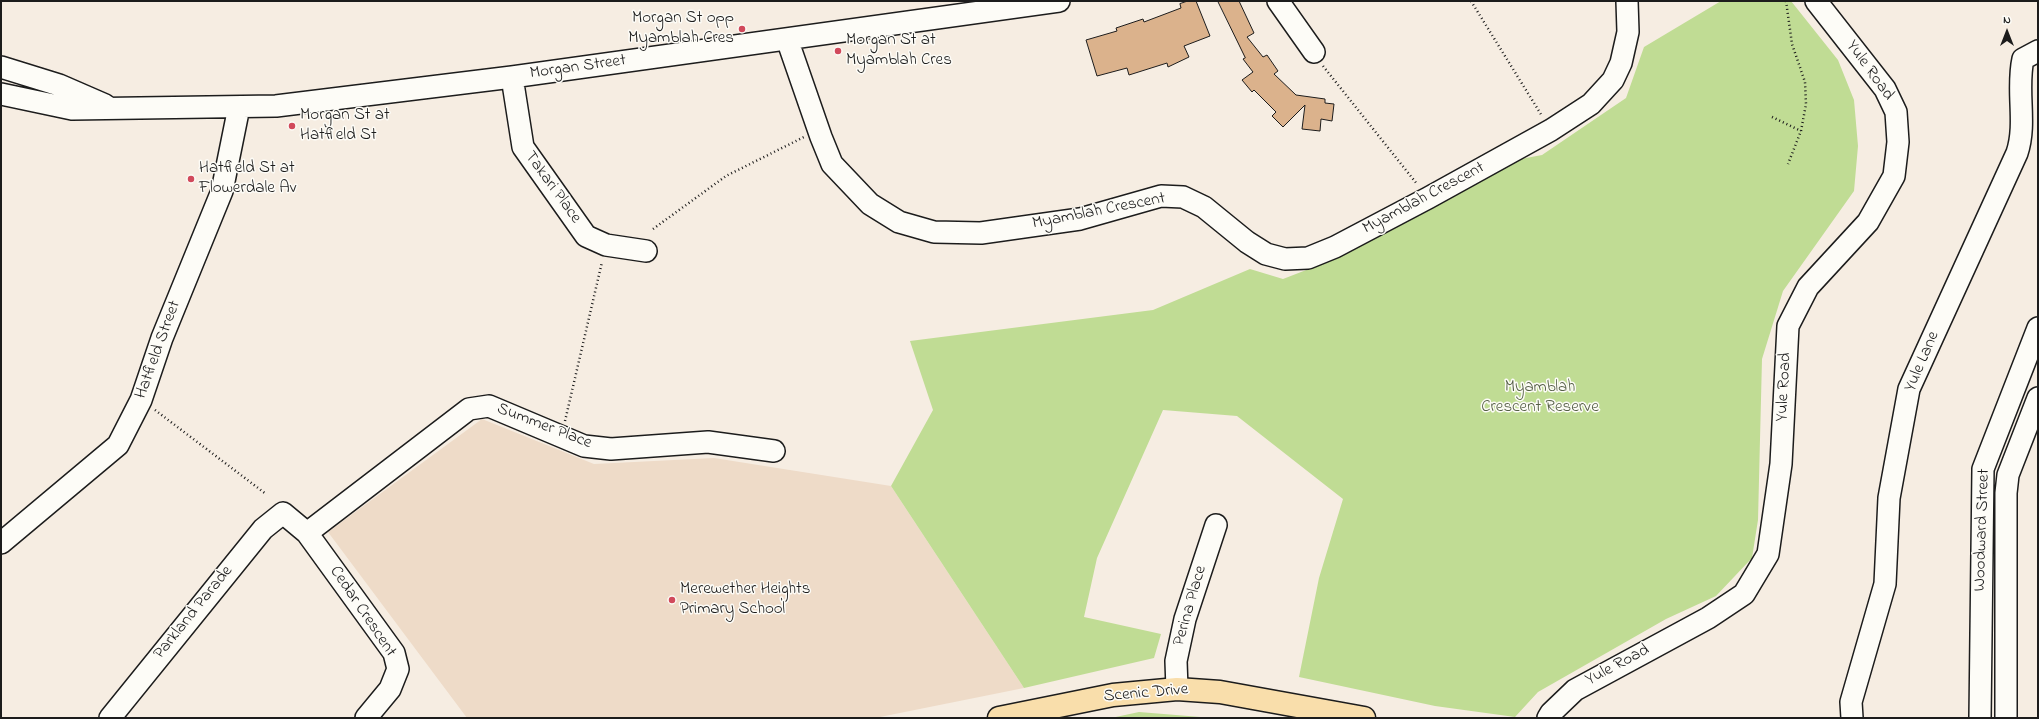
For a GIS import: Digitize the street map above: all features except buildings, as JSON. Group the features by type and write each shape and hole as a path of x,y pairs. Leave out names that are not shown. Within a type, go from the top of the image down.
{"main road":[{"name":"Scenic Drive","path":"999,718 1113,695 1177,688 1220,692 1364,718"}],"street":[{"name":"Morgan Street","path":"1,94 72,109 276,106 512,77 1059,1"},
{"path":"1278,1 1314,52"},
{"name":"Myamblah Crescent","path":"787,39 821,137 832,164 870,204 899,222 934,232 981,233 1080,219 1161,196 1183,197 1204,207 1247,242 1266,254 1285,259 1308,258 1335,247 1428,198 1550,130 1591,104 1613,80 1621,63 1628,32 1627,1"},
{"name":"Yule Road","path":"1548,718 1551,713 1575,690 1708,618 1744,594 1768,554 1781,464 1788,326 1808,287 1868,222 1894,176 1898,142 1896,112 1885,89 1816,1"},
{"name":"Yule Lane","path":"1852,718 1851,702 1884,584 1889,498 1910,388 2017,153 2022,138 2019,75 2023,59 2038,51"},
{"path":"1,67 59,85 115,109"},
{"name":"Takari Place","path":"512,77 523,147 586,236 606,245 646,251"},
{"name":"Hatfield Street","path":"1,543 118,445 142,400 162,338 222,191 239,107"},
{"name":"Woodward Street","path":"1980,718 1983,469 2038,328"},
{"name":"Woodward Street","path":"2006,718 2006,493 2008,475 2038,398"},
{"name":"Summer Place","path":"307,533 469,409 489,406 584,446 611,449 708,442 774,451"},
{"name":"Cedar Crescent","path":"283,513 307,533 394,653 398,669 390,689 366,718"},
{"name":"Parkland Parade","path":"110,718 263,529 283,513"},
{"name":"Perina Place","path":"1177,688 1176,661 1185,619 1216,525"}],"path":[{"path":"1471,1 1550,130"},
{"path":"1786,1 1792,44 1806,82 1806,104 1801,131 1788,164"},
{"path":"1314,52 1428,198"},
{"path":"1772,117 1801,131"},
{"path":"653,229 726,176 805,137"},
{"path":"564,425 602,259"},
{"path":"142,400 266,494"}],"shaded area":[{"name":"Merewether Heights Primary School","path":"482,419 594,464 714,458 891,486 1024,688 875,718 467,718 328,532"}],"green space":[{"name":"Myamblah Crescent Reserve","path":"1721,1 1791,1 1838,60 1854,100 1858,146 1854,191 1783,291 1762,359 1758,520 1752,558 1716,596 1666,619 1538,692 1515,717 1435,706 1299,677 1319,578 1343,499 1237,416 1163,410 1097,558 1084,617 1161,634 1154,658 1024,688 891,486 933,410 910,341 1153,310 1250,269 1283,279 1332,260 1510,161 1542,155 1626,98 1644,47"},
{"path":"1139,712 1213,718 1111,718"}],"place":[{"name":"Morgan St opp Myamblah Cres","path":"742,29"},
{"name":"Morgan St at Myamblah Cres","path":"838,51"},
{"name":"Morgan St at Hatfield St","path":"292,126"},
{"name":"Hatfield St at Flowerdale Av","path":"191,179"},
{"name":"Merewether Heights Primary School","path":"672,600"}]}
